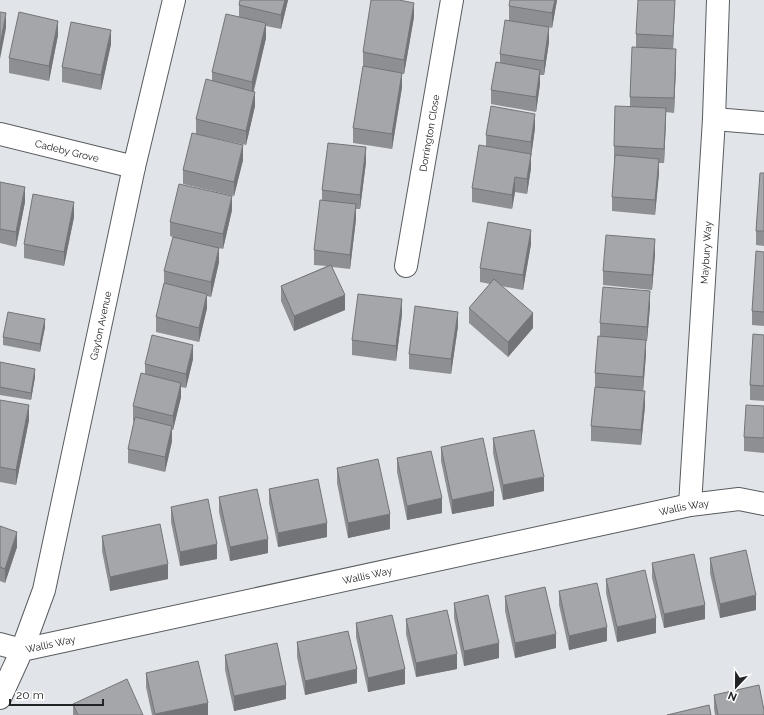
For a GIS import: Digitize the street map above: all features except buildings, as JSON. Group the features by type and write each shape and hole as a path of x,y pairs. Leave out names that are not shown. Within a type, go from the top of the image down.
{"street":[{"name":"Gayton Avenue","path":"22,650 44,590 134,166 174,0"},
{"name":"Dorrington Close","path":"406,266 452,0"},
{"name":"Maybury Way","path":"690,505 714,119 718,0"},
{"path":"714,119 764,123"},
{"name":"Cadeby Grove","path":"0,134 134,166"},
{"name":"Wallis Way","path":"0,698 22,650 690,505 739,499 764,504"},
{"path":"0,644 22,650"}]}
